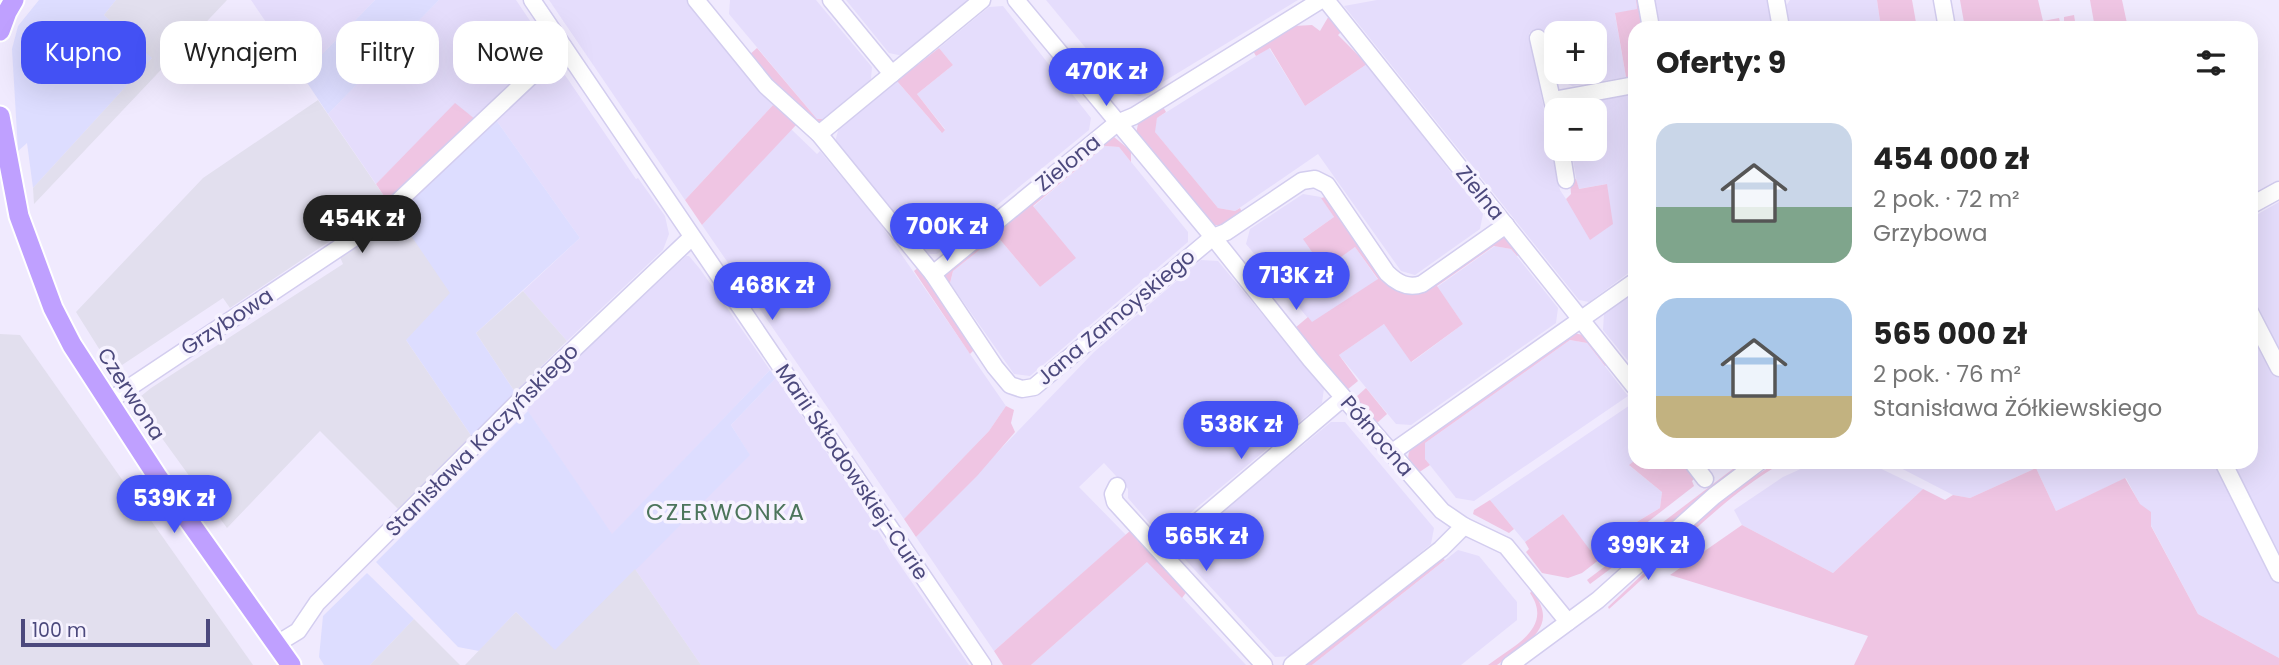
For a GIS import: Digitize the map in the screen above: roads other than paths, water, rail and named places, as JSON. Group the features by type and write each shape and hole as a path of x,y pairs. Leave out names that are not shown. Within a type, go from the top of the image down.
{"main road":[{"path":"0,31 14,0"},
{"name":"Czerwona","path":"0,116 19,216 53,308 82,361 156,476 291,665"}],"street":[{"name":"Marii Skłodowskiej-Curie","path":"532,0 546,21"},
{"path":"831,0 892,74"},
{"path":"819,134 982,0"},
{"name":"Północna","path":"1016,0 1343,398 1442,511 1464,526 1506,546 1569,622"},
{"name":"Zielona","path":"933,274 1117,123 1134,116 1321,0"},
{"name":"Zielna","path":"1326,0 1628,379"},
{"path":"1646,0 1650,21"},
{"path":"1776,0 1780,21"},
{"path":"1942,0 1946,21"},
{"name":"Jana Zamoyskiego","path":"701,2 766,86 819,134 933,274 995,367 1010,385 1022,389 1034,387 1213,237 1226,232 1297,184 1315,179 1327,185 1387,273 1405,285 1422,284 1506,225"},
{"path":"1538,38 1553,98"},
{"name":"Marii Skłodowskiej-Curie","path":"568,55 984,665"},
{"name":"Grzybowa","path":"109,401 372,226 522,84"},
{"path":"1564,98 1628,86"},
{"path":"1563,161 1566,180"},
{"path":"2258,201 2279,190"},
{"name":"Stanisława Kaczyńskiego","path":"275,645 298,631 326,594 518,402 692,237"},
{"path":"1391,453 1628,286"},
{"path":"2258,327 2279,368"},
{"path":"1162,552 1343,398"},
{"path":"1697,469 1705,480"},
{"path":"1510,665 1619,582 1714,496 1750,469"},
{"path":"2226,469 2279,574"},
{"path":"1117,486 1113,494 1115,502 1264,665"},
{"path":"1293,665 1441,549 1464,526"}],"district":[{"name":"CZERWONKA","path":"726,512"}]}
